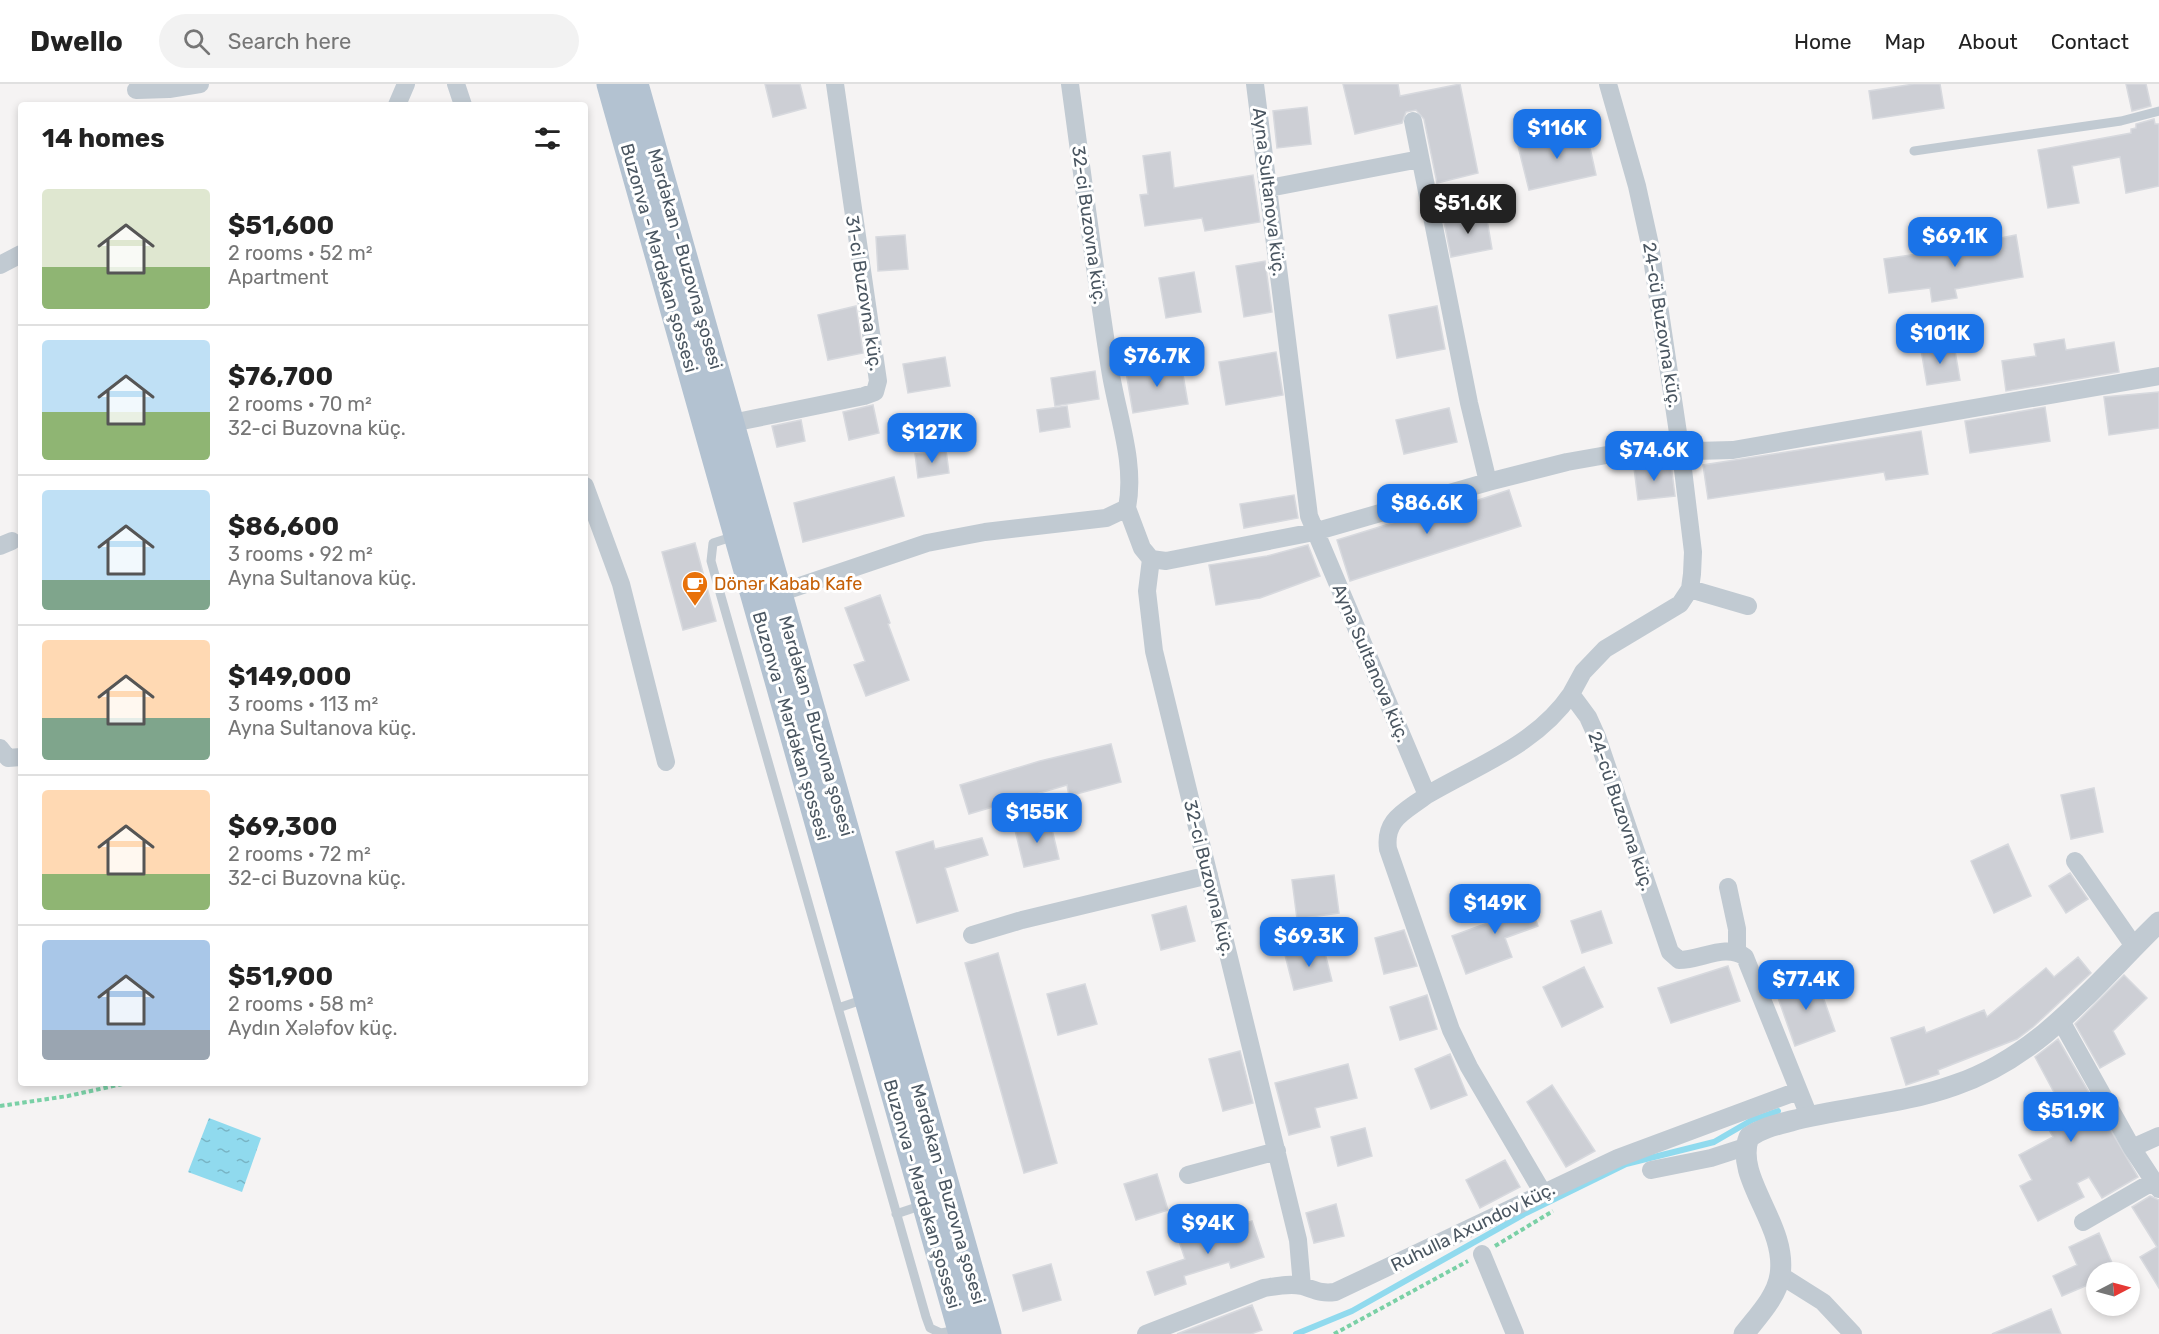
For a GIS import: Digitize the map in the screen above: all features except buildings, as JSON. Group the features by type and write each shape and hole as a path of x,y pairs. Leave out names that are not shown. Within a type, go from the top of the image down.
{"main road":[{"name":"Buzonva - Mərdəkan şossesi","path":"610,84 961,1332"},
{"name":"Mərdəkan - Buzovna şosesi","path":"636,84 988,1334"}],"street":[{"path":"135,93 200,84"},
{"path":"398,102 406,84"},
{"path":"456,84 462,102"},
{"name":"31-ci Buzovna küç.","path":"732,423 875,392 878,381 835,84"},
{"name":"32-ci Buzovna küç.","path":"1070,84 1099,298 1129,465 1131,489 1127,508 1142,548 1150,559 1147,591 1154,651 1298,1240 1302,1286"},
{"name":"Ayna Sultanova küç.","path":"1255,84 1305,492 1314,532 1427,795"},
{"name":"24-cü Buzovna küç.","path":"1608,84 1645,217 1681,453 1693,552 1690,589"},
{"path":"1413,121 1469,403 1488,482"},
{"path":"1269,188 1420,159"},
{"path":"0,265 18,256"},
{"path":"1150,559 1166,561 1314,532 1488,482 1618,453 1733,450 2159,376"},
{"path":"779,593 927,543 985,532 1106,518 1127,508"},
{"path":"588,509 590,525 621,584 666,762"},
{"path":"1543,1193 1474,1076 1451,1030 1388,849 1386,835 1392,822 1427,795 1530,737 1558,713 1583,672 1605,649 1666,614 1680,604 1690,589 1748,606"},
{"name":"24-cü Buzovna küç.","path":"1570,694 1588,717 1597,737 1670,952 1679,960 1689,960 1726,951 1737,952"},
{"path":"0,748 8,758 18,757"},
{"path":"2075,861 2134,946"},
{"path":"972,935 1022,920 1209,875"},
{"path":"1728,887 1737,928 1737,952 1744,957 1756,980 1809,1116"},
{"path":"1744,1334 1767,1304 1780,1275 1779,1245 1768,1213 1747,1167 1745,1147 1749,1137 1757,1131 1809,1116 1933,1092 1956,1085 2006,1062 2061,1021 2159,922"},
{"path":"2061,1021 2132,1148 2156,1185 2083,1222"},
{"name":"Ruhulla Axundov küç.","path":"1146,1334 1264,1288 1283,1284 1302,1286 1324,1293 1335,1292 1618,1158 1798,1091"},
{"path":"2132,1148 2159,1136"},
{"path":"1652,1170 1711,1158 1745,1147"},
{"path":"1188,1175 1276,1151"},
{"path":"1482,1254 1515,1334"},
{"path":"1780,1275 1823,1302 1853,1334"}],"lane":[{"path":"1914,151 2121,121 2159,111"},
{"path":"737,536 713,543 711,561 930,1328 941,1333 961,1332"},
{"path":"838,1008 867,999"},
{"path":"896,1214 925,1204"}],"path":[{"path":"0,1106 68,1096 113,1086"}],"water":[{"path":"209,1118 261,1138 242,1192 188,1172"}],"waterway":[{"path":"1296,1334 1352,1311 1526,1213 1626,1164 1714,1142 1752,1120 1778,1111"}],"place":[{"name":"Dönər Kabab Kafe","path":"695,607"}]}
